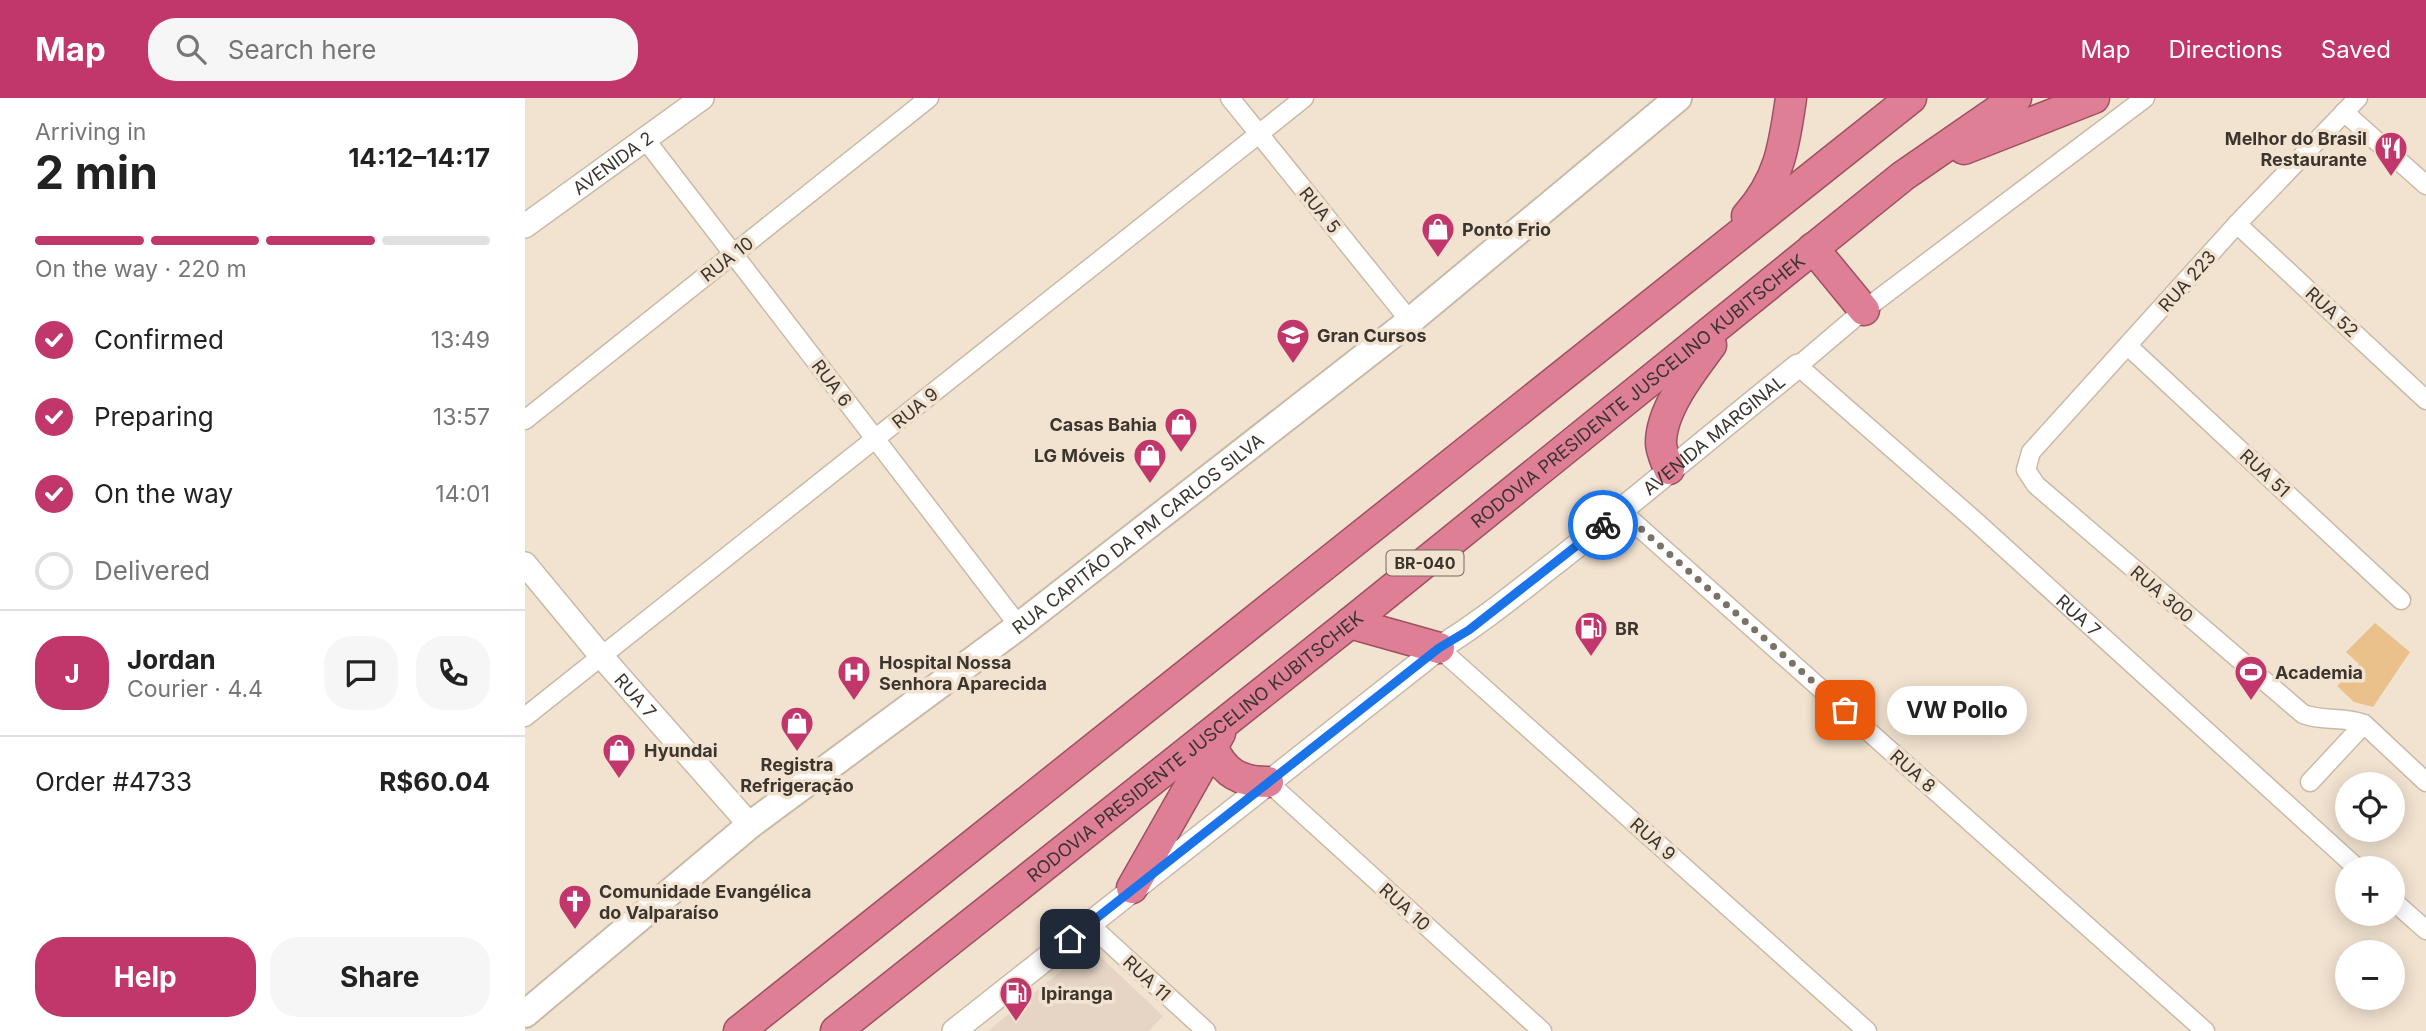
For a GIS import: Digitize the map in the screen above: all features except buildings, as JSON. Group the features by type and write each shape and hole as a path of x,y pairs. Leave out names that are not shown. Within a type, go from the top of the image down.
{"highway":[{"path":"1710,258 1760,201 1780,163 1791,98"},
{"path":"739,1031 1911,98"},
{"name":"RODOVIA PRESIDENTE JUSCELINO KUBITSCHEK","path":"836,1031 1219,735 1350,623 1903,176 2016,98"},
{"path":"1903,176 2017,127 2094,98"},
{"path":"1813,248 1864,310"},
{"path":"1669,470 1661,444 1665,420 1685,380 1739,308"},
{"path":"1350,623 1439,648"},
{"path":"1219,735 1218,761 1236,777 1250,782 1268,782"},
{"path":"1132,888 1219,735"}],"main road":[{"name":"RUA CAPITÃO DA PM CARLOS SILVA","path":"525,1014 750,825 1019,626 1410,321 1678,98"}],"street":[{"name":"AVENIDA 2","path":"525,226 702,98"},
{"name":"RUA 10","path":"525,420 929,98"},
{"name":"RUA 5","path":"1230,98 1410,321"},
{"name":"RUA 9","path":"525,717 1304,98"},
{"name":"AVENIDA MARGINAL","path":"954,1031 1439,648 1469,630 1621,511 1864,310 2145,98"},
{"name":"RUA 223","path":"2026,470 2031,452 2237,224 2358,98"},
{"path":"2344,112 2426,186"},
{"name":"RUA 6","path":"645,139 1019,626"},
{"name":"RUA 52","path":"2237,224 2426,400"},
{"name":"RUA 51","path":"2129,346 2401,600"},
{"name":"RUA 7","path":"1798,366 1984,529 2344,856"},
{"name":"RUA 300","path":"2026,470 2036,485 2303,714 2317,719 2354,720 2364,724"},
{"name":"RUA 8","path":"1621,511 2205,1031"},
{"name":"RUA 7","path":"525,564 602,657 750,825"},
{"name":"RUA 9","path":"1439,648 1867,1031"},
{"path":"2310,782 2364,724 2426,782"},
{"name":"RUA 10","path":"1268,782 1542,1031"},
{"path":"2405,911 2426,930"},
{"name":"RUA 11","path":"1089,924 1206,1031"}],"shaded area":[{"path":"2375,623 2410,652 2373,707 2354,702 2337,686 2359,664 2346,652"},
{"path":"1090,947 1163,1016 1149,1031 988,1031"}],"way so far":[{"path":"1603,525 1621,511 1845,710"}],"place":[{"name":"Melhor do Brasil Restaurante","path":"2391,178"},
{"name":"Ponto Frio","path":"1438,259"},
{"name":"Gran Cursos","path":"1293,365"},
{"name":"Casas Bahia","path":"1181,454"},
{"name":"LG Móveis","path":"1150,485"},
{"name":"BR","path":"1591,658"},
{"name":"Hospital Nossa Senhora Aparecida","path":"854,702"},
{"name":"Academia","path":"2251,702"},
{"name":"VW Pollo","path":"1845,710"},
{"name":"Registra Refrigeração","path":"797,753"},
{"name":"Hyundai","path":"619,780"},
{"name":"Comunidade Evangélica do Valparaíso","path":"575,931"},
{"name":"Ipiranga","path":"1016,1023"}],"route":[{"path":"1070,939 1439,648 1469,630 1603,525"}]}
